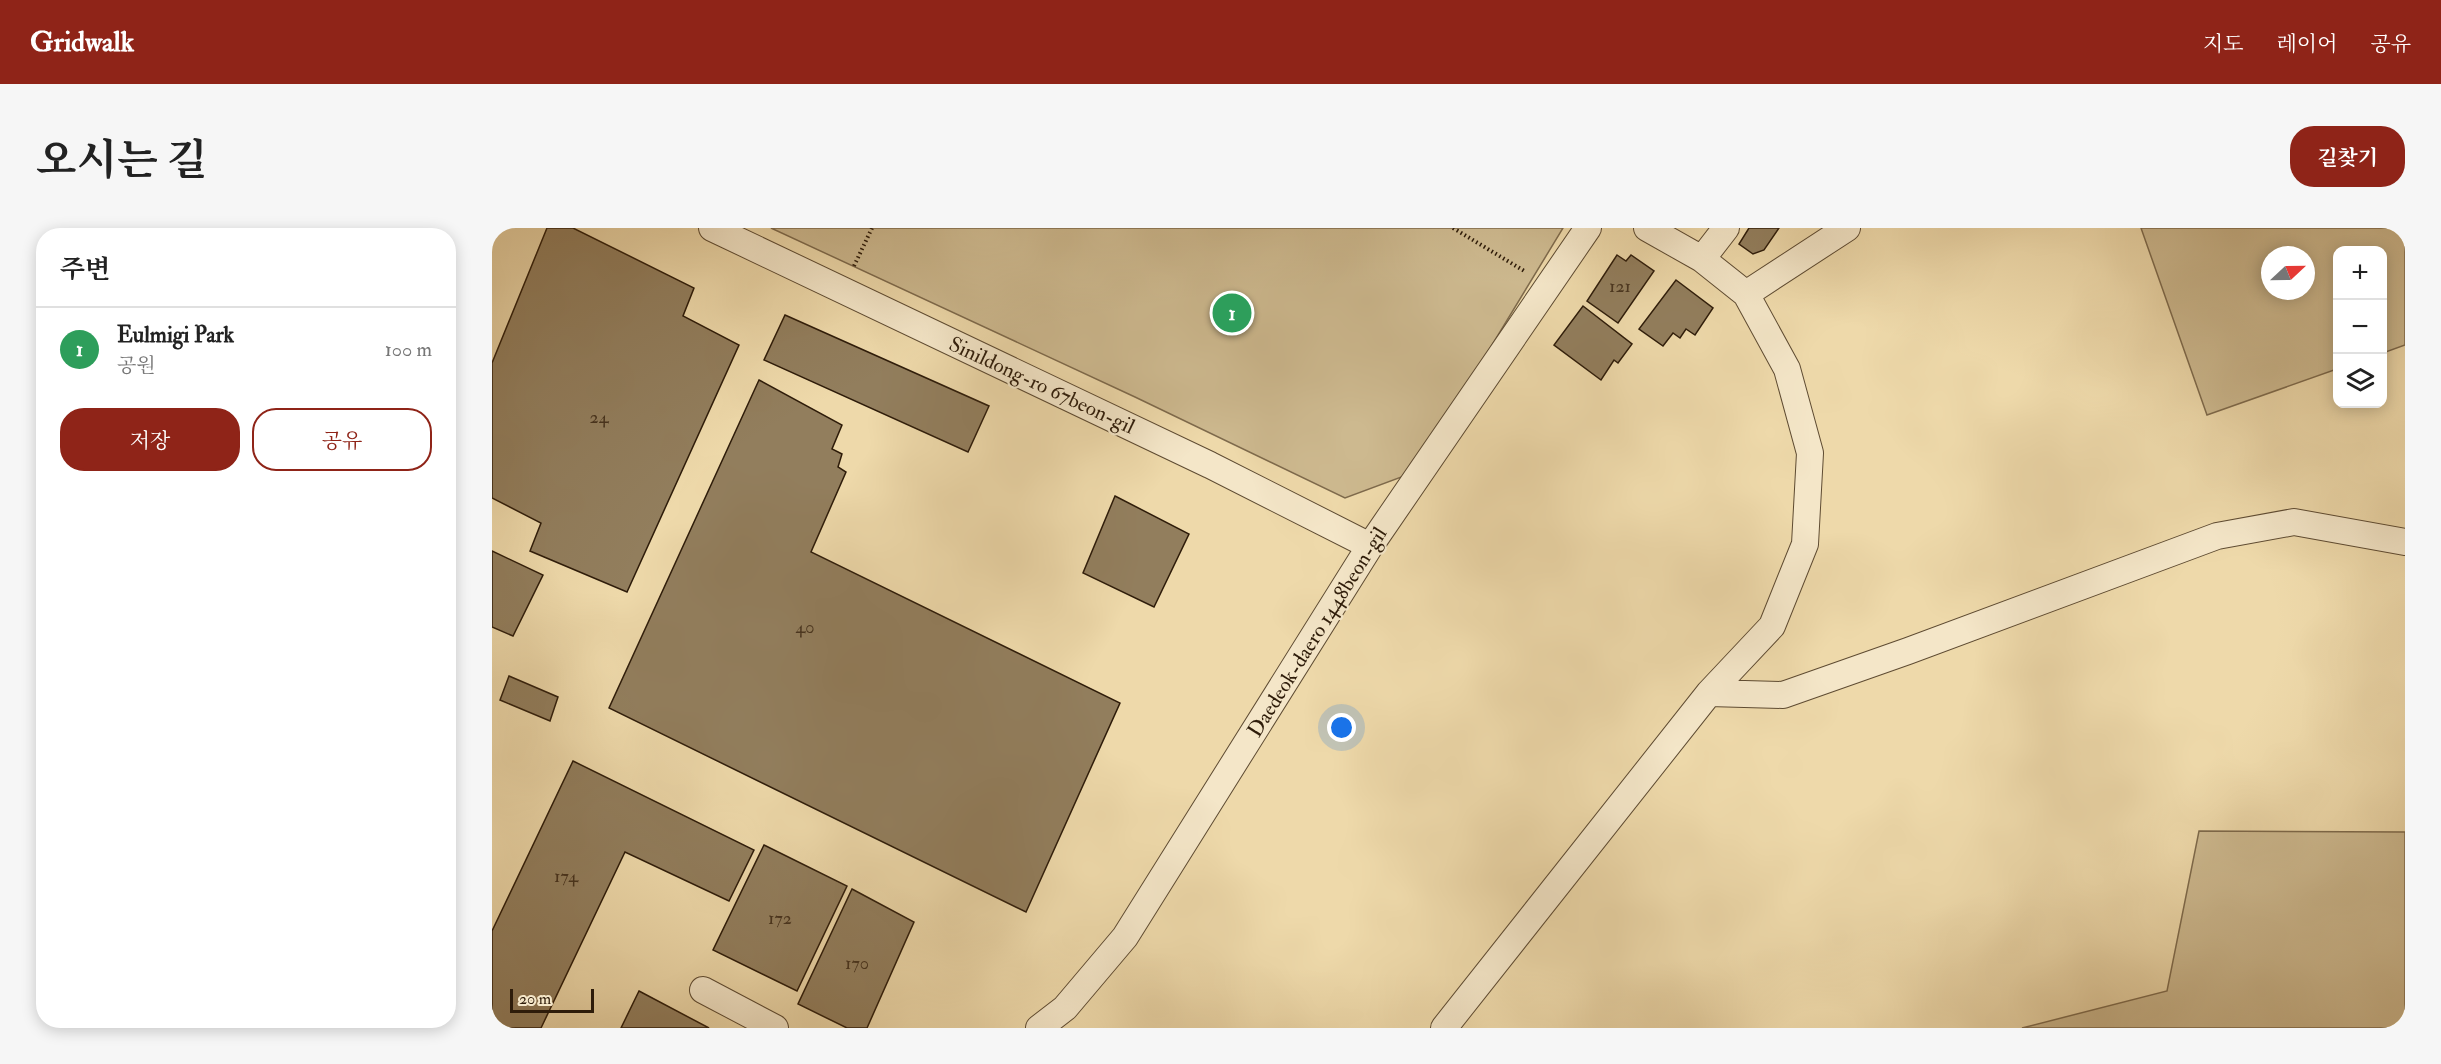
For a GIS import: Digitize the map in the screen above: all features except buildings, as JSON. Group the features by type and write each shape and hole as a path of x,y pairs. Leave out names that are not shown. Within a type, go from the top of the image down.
{"street":[{"name":"Sinildong-ro 67beon-gil","path":"712,228 1200,460 1370,546"},
{"name":"Daedeok-daero 1448beon-gil","path":"1039,1028 1065,1008 1125,937 1370,546 1550,287 1588,228"},
{"path":"1444,1028 1709,693 1772,626 1805,544 1810,453 1787,369 1746,294 1702,259 1647,228"},
{"path":"1702,259 1726,228"},
{"path":"1746,294 1847,228"},
{"path":"1709,693 1783,695 2217,536 2294,522 2405,542"},
{"path":"703,990 775,1028"}],"path":[{"path":"854,266 872,228"},
{"path":"1453,228 1550,287"}],"shaded area":[{"path":"771,228 1563,228 1415,472 1345,498 1135,397"},
{"path":"2141,228 2405,228 2405,345 2387,352 2387,246 2333,246 2333,370 2207,415"},
{"path":"2199,831 2405,832 2405,1028 2022,1028 2167,991"}],"place":[{"name":"Eulmigi Park","path":"1232,313"}]}
